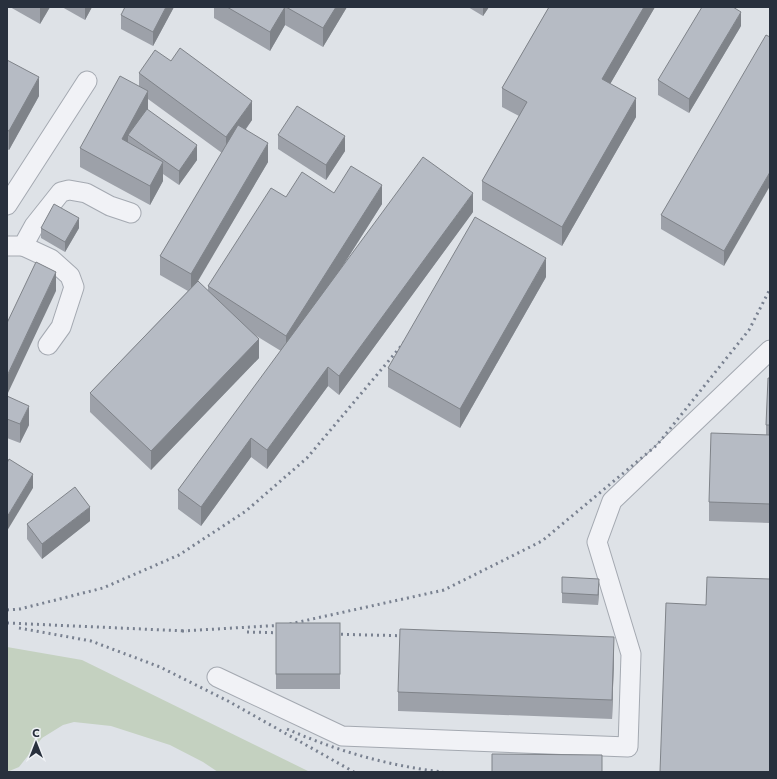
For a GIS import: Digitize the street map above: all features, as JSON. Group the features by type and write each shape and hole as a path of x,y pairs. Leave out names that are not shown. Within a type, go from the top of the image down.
{"lane":[{"path":"7,204 87,81"},
{"path":"48,345 61,327 74,288 70,276 51,259 15,246 34,226 61,192 69,190 86,193 110,206 131,213"},
{"path":"217,677 342,736 628,747 631,654 596,542 612,501 770,350"}],"green space":[{"path":"7,647 82,660 310,772 218,772 203,762 170,745 111,726 74,722 63,725 42,738 19,767 7,772"}],"building":[{"path":"125,7 166,7 153,32 121,15"},
{"path":"227,7 285,7 270,32"},
{"path":"286,7 336,7 323,28"},
{"path":"549,7 644,7 602,79 636,98 562,227 482,181 527,102 502,88"},
{"path":"702,7 733,7 741,12 689,99 658,80"},
{"path":"766,35 770,37 770,172 724,251 661,215"},
{"path":"180,48 252,101 226,137 139,73 155,50 171,61"},
{"path":"7,60 39,77 9,131 7,130"},
{"path":"120,76 148,91 122,139 163,162 150,186 80,148"},
{"path":"297,106 345,136 326,165 278,135"},
{"path":"147,109 197,145 179,171 128,135"},
{"path":"238,125 268,143 191,274 160,256"},
{"path":"423,157 473,193 339,376 328,367 267,450 251,438 201,507 178,490"},
{"path":"351,166 382,185 286,336 208,286 271,188 286,197 302,172 334,193"},
{"path":"54,204 79,218 65,242 41,228"},
{"path":"475,217 546,258 460,409 388,368"},
{"path":"36,262 56,272 7,376 7,323"},
{"path":"198,281 259,339 151,451 90,393"},
{"path":"768,378 770,378 770,425 766,425"},
{"path":"7,396 29,406 20,424 7,419"},
{"path":"711,433 770,435 770,504 709,502"},
{"path":"9,459 33,474 7,517 7,463"},
{"path":"75,487 90,507 42,544 27,524"},
{"path":"562,577 599,579 598,595 562,593"},
{"path":"707,577 770,579 770,772 660,772 666,603 706,605"},
{"path":"276,623 340,623 340,674 276,674"},
{"path":"400,629 614,637 612,700 398,692"},
{"path":"492,754 602,755 602,772 492,772"}],"railway":[{"path":"182,631 285,625 444,590 542,541 657,445 749,330 770,289"},
{"path":"7,610 20,609 103,588 179,555 246,511 307,458 407,339"},
{"path":"7,623 187,631"},
{"path":"19,628 91,641 160,667 228,701 354,772"},
{"path":"247,632 287,633"},
{"path":"329,634 411,636"},
{"path":"287,729 344,751 383,762 443,772"}]}
